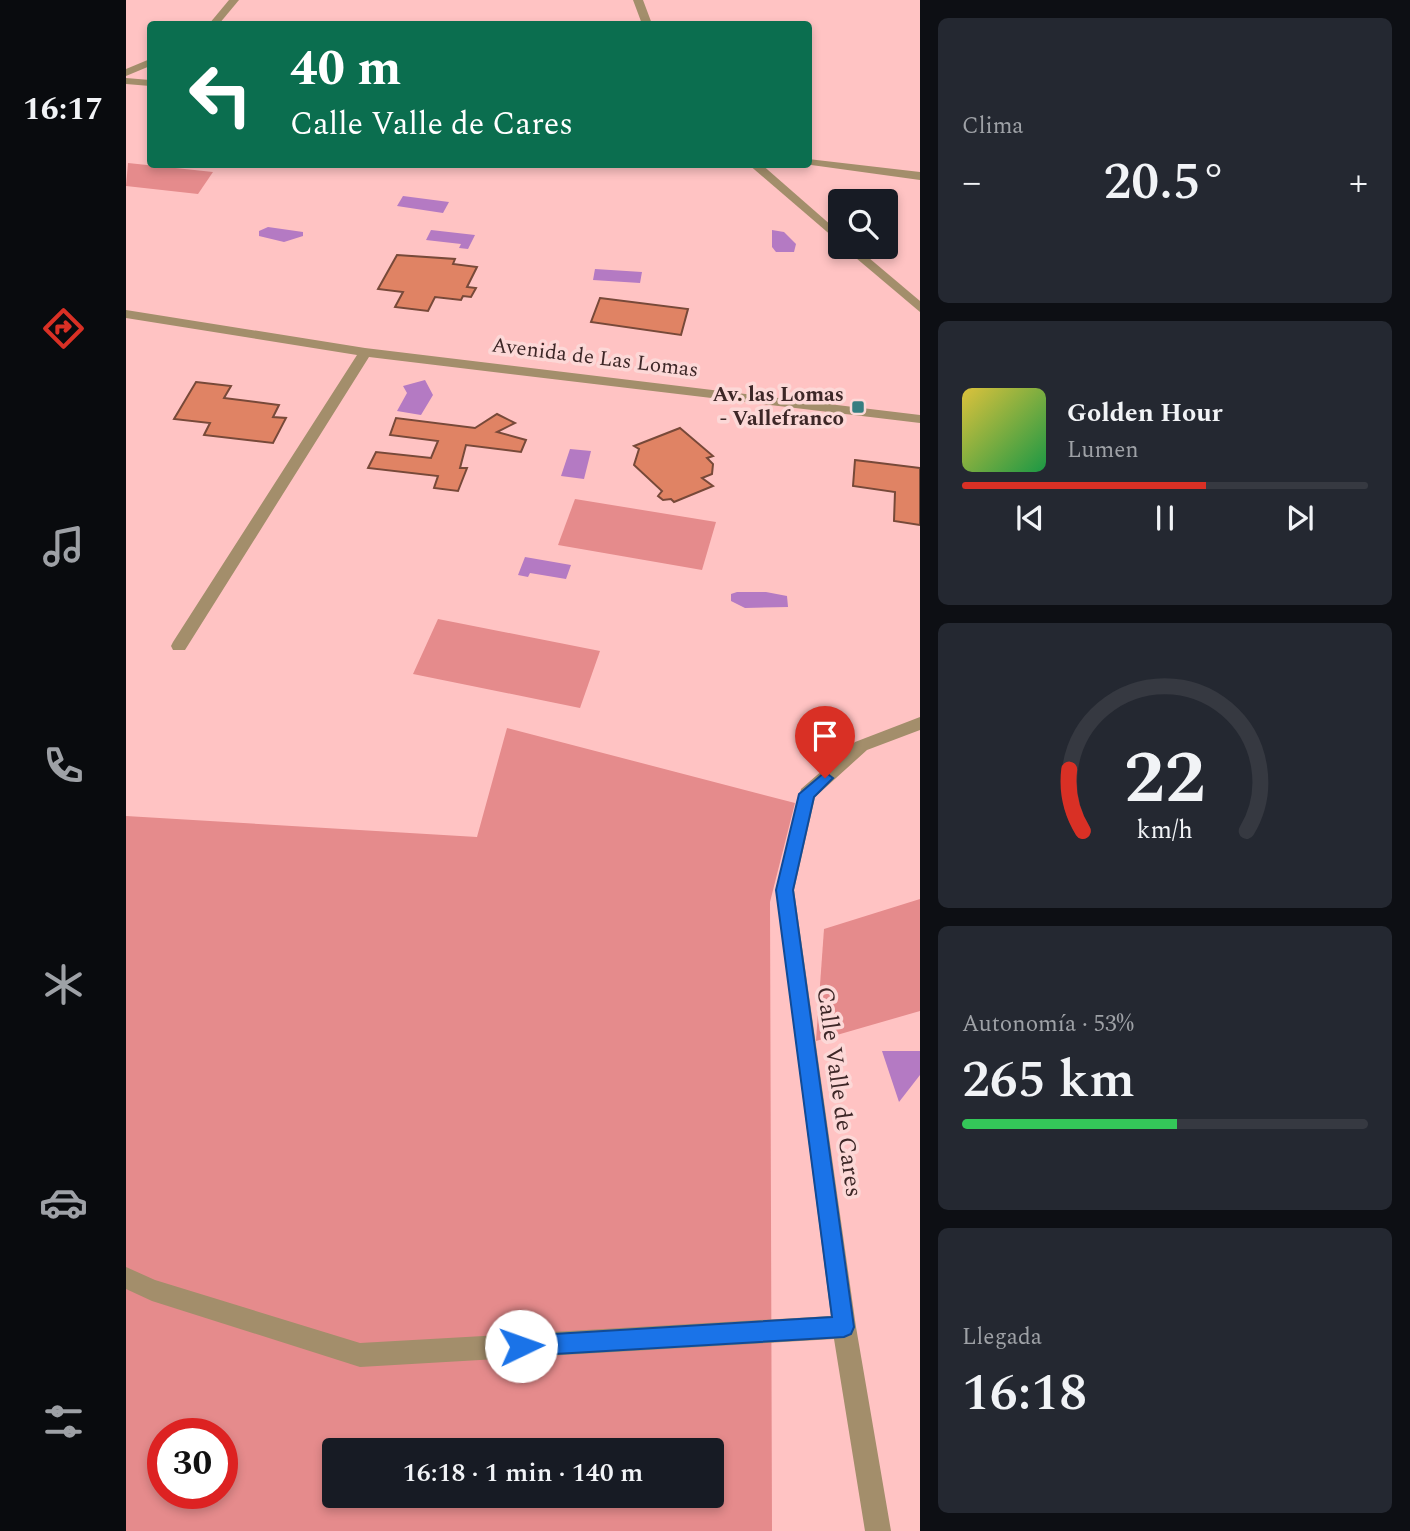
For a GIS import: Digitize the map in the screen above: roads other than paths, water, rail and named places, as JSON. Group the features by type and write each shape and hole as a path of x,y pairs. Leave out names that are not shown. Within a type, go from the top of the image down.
{"street":[{"path":"217,21 234,0"},
{"path":"638,0 646,21"},
{"path":"126,74 147,64"},
{"path":"126,81 147,83"},
{"path":"812,162 920,176"},
{"path":"758,168 828,229"},
{"path":"863,259 920,308"},
{"name":"Avenida de Las Lomas","path":"126,314 365,352 920,419"},
{"path":"179,646 365,352"},
{"name":"Avenida de Las Lomas","path":"905,416 920,413"},
{"name":"Calle Valle de Cares","path":"878,1531 844,1327 785,890 807,794 861,746 920,723"},
{"path":"126,1278 152,1290 360,1355 844,1327"}],"place":[{"name":"Av. las Lomas - Vallefranco","path":"858,407"}]}
